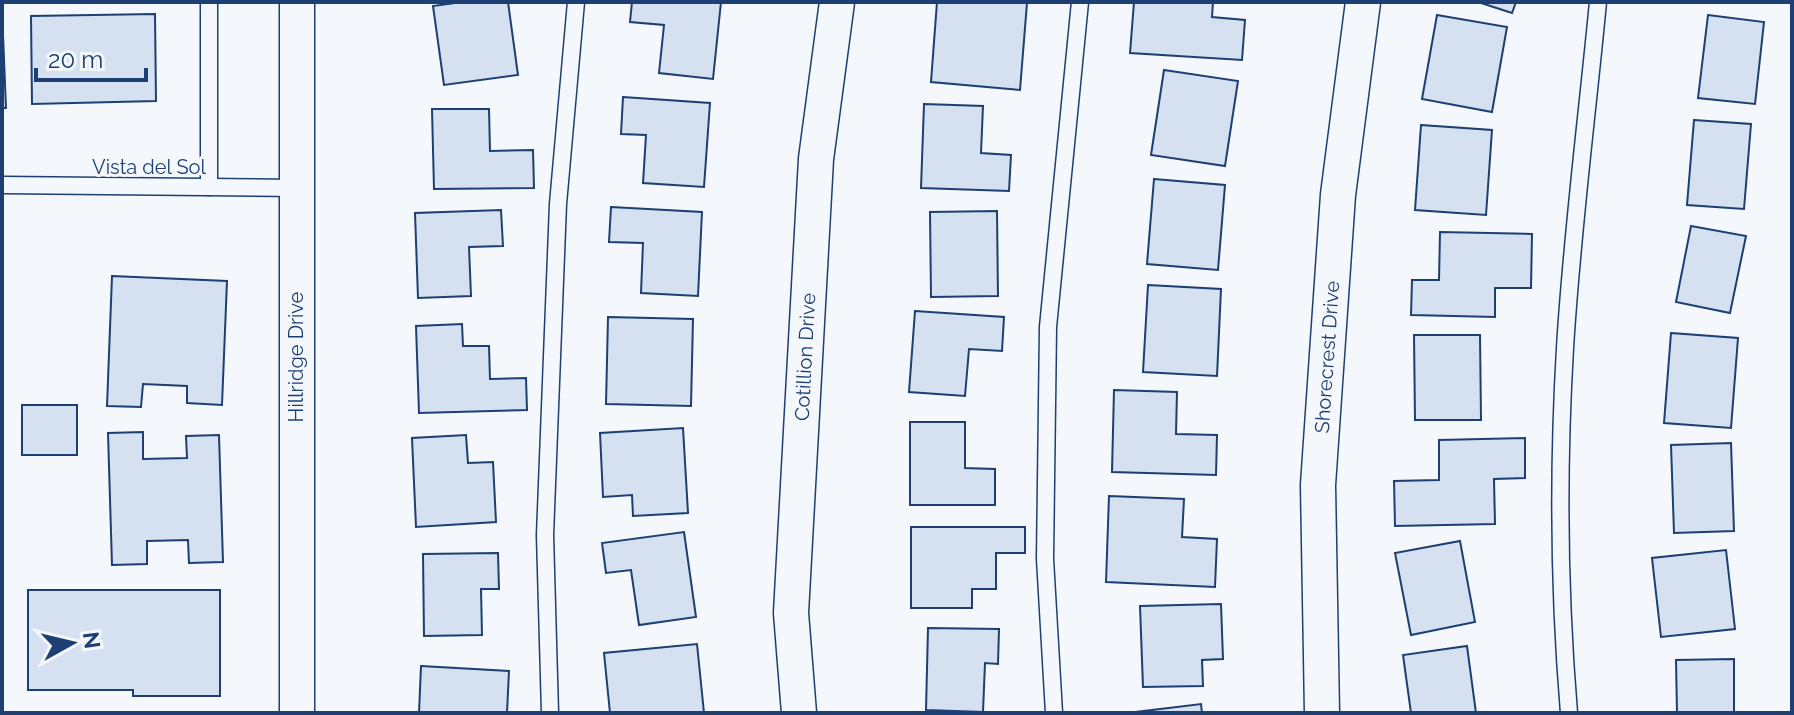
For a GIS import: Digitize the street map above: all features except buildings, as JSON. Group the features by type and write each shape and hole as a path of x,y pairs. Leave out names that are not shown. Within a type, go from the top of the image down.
{"street":[{"name":"Hillridge Drive","path":"297,2 297,713"},
{"name":"Cotillion Drive","path":"799,713 792,598 816,159 837,2"},
{"name":"Shorecrest Drive","path":"1322,713 1318,485 1338,195 1363,2"}],"lane":[{"path":"209,2 209,187"},
{"path":"550,713 545,535 558,204 576,2"},
{"path":"1054,713 1045,559 1048,327 1080,2"},
{"path":"1569,713 1564,651 1562,463 1565,349 1598,2"},
{"name":"Vista del Sol","path":"2,185 296,188"}]}
